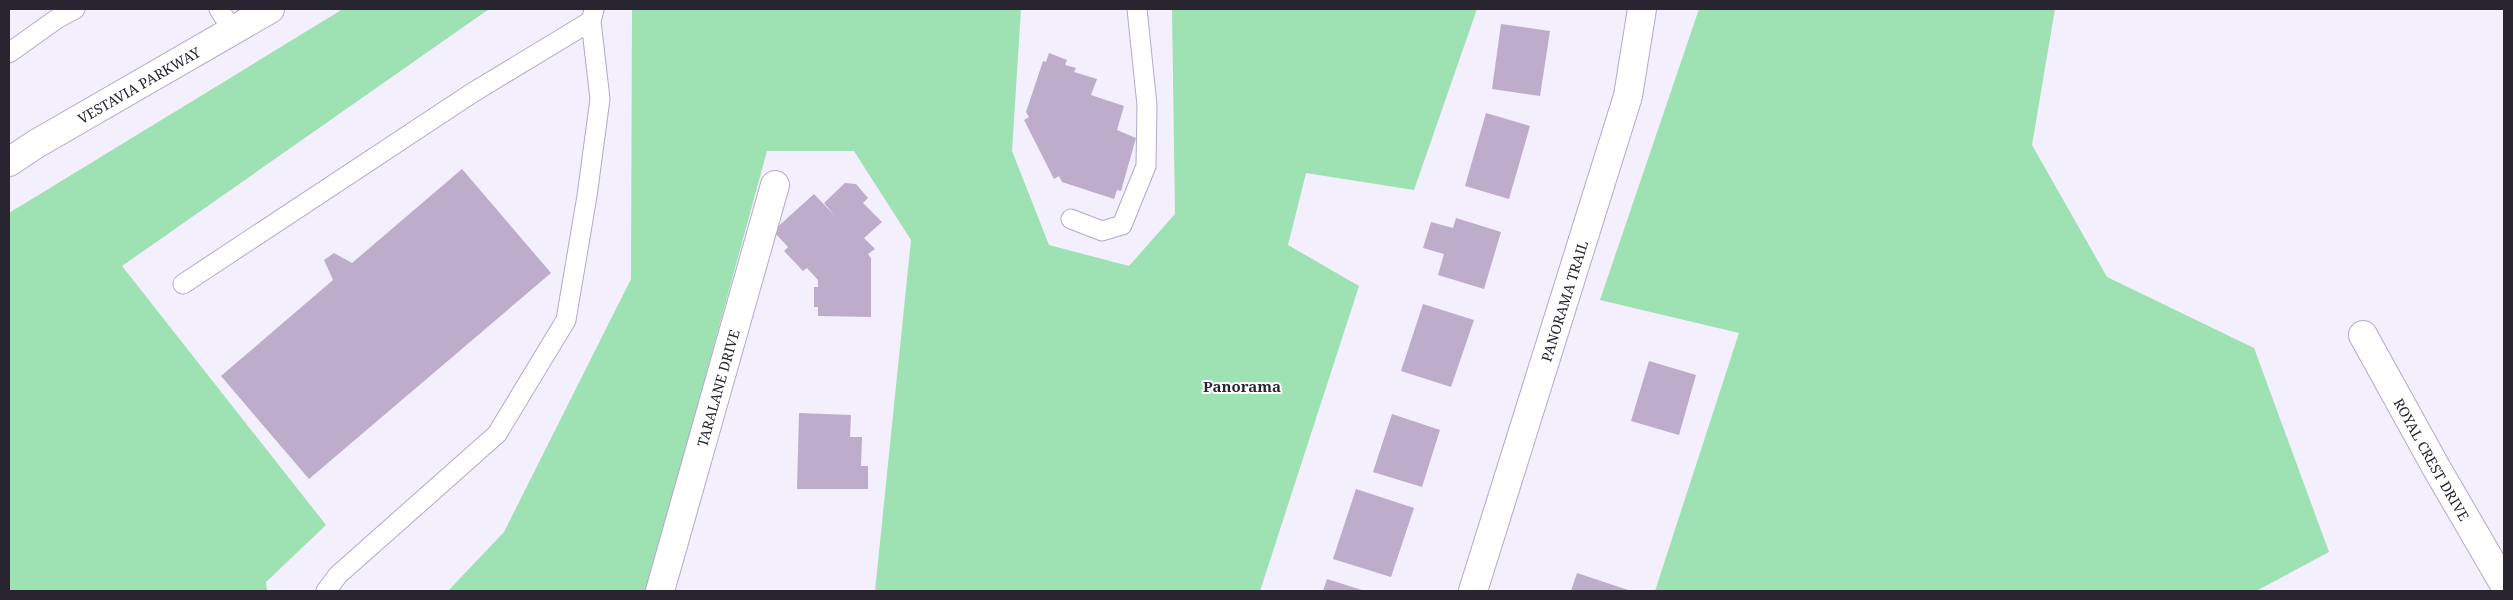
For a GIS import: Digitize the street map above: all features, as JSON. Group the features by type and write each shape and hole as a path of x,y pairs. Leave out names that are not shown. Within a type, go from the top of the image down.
{"street":[{"name":"VESTAVIA PARKWAY","path":"9,162 226,19 270,9"},
{"name":"PANORAMA TRAIL","path":"1473,591 1628,96 1642,9"},
{"name":"TARALANE DRIVE","path":"660,591 775,185"},
{"name":"ROYAL CREST DRIVE","path":"2363,335 2437,469 2504,584"}],"lane":[{"path":"9,53 58,18 75,9"},
{"path":"1071,219 1102,231 1122,225 1146,166 1147,105 1137,9"},
{"path":"183,284 592,15 600,99 587,196 566,320 497,434 338,574 326,591"}],"green space":[{"path":"343,9 489,9 122,266 326,525 266,582 267,591 9,591 9,213"},
{"path":"632,9 1021,9 1012,151 1049,245 1129,266 1175,214 1172,9 1477,9 1414,190 1306,173 1288,245 1359,286 1260,591 875,591 911,240 854,151 767,151 647,591 448,591 504,532 631,279"},
{"path":"1699,9 2055,9 2032,145 2107,277 2254,348 2329,552 2256,591 1655,591 1739,333 1600,300"}],"building":[{"path":"1501,24 1550,31 1540,96 1492,89"},
{"path":"1049,53 1067,60 1065,65 1076,68 1074,72 1097,79 1091,95 1124,106 1117,130 1136,138 1121,191 1117,190 1114,199 1062,182 1059,176 1054,179 1024,120 1029,117 1026,112 1043,61 1046,62"},
{"path":"1486,113 1530,126 1509,199 1465,186"},
{"path":"462,169 551,273 309,479 221,376 333,280 324,260 334,253 352,263"},
{"path":"845,183 856,184 868,198 863,203 882,222 864,238 875,249 868,254 871,258 871,317 818,316 818,307 814,307 814,287 818,287 818,280 807,268 803,271 784,251 788,247 773,231 814,194 835,216 824,203"},
{"path":"1456,218 1501,232 1484,289 1438,275 1444,254 1423,248 1431,222 1453,228"},
{"path":"1423,304 1474,320 1451,387 1401,371"},
{"path":"1649,361 1696,375 1679,435 1631,421"},
{"path":"799,413 851,415 850,437 862,437 861,466 868,466 868,489 797,489"},
{"path":"1392,414 1440,430 1422,487 1373,472"},
{"path":"1356,489 1414,508 1391,577 1333,559"},
{"path":"1577,573 1631,591 1571,591"},
{"path":"1327,579 1365,591 1323,591"}],"district":[{"name":"Panorama","path":"1242,386"}]}
